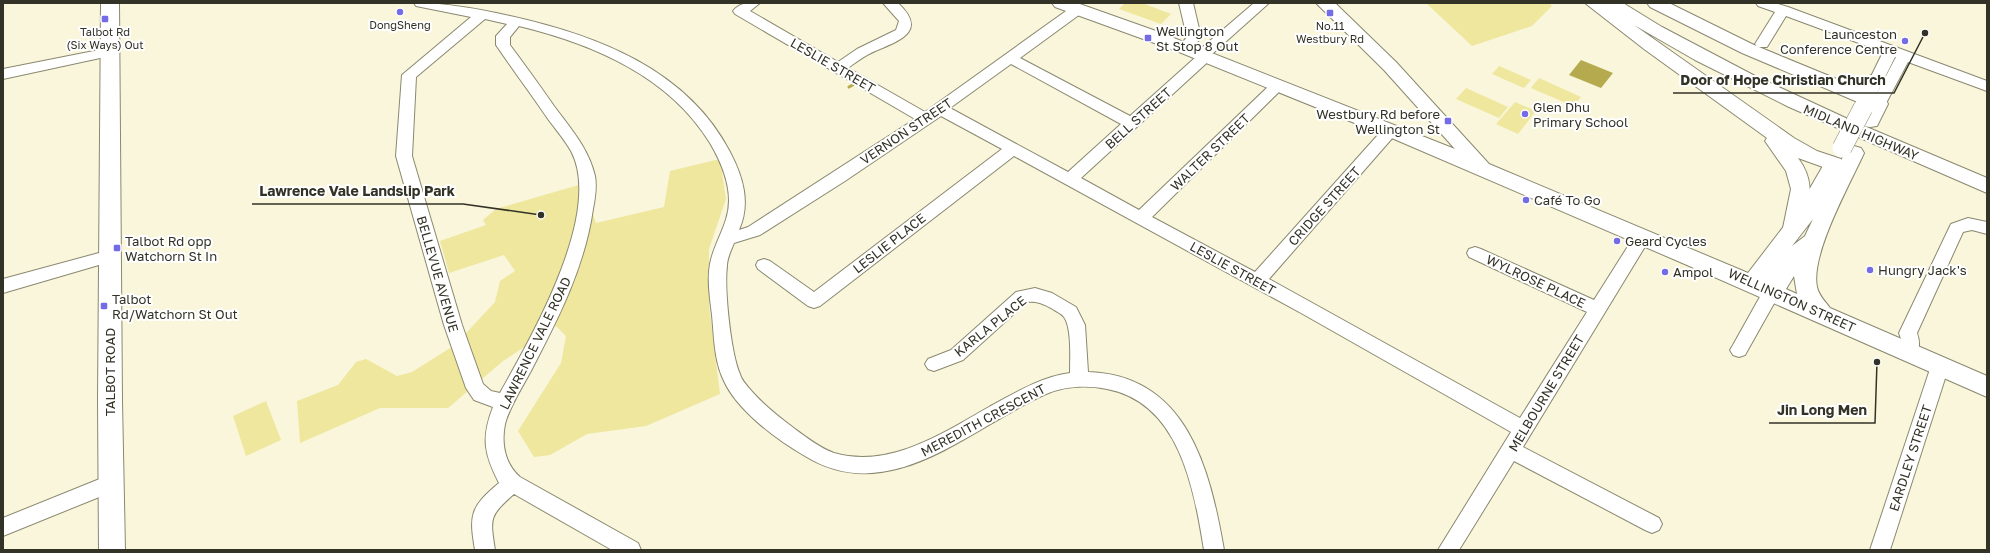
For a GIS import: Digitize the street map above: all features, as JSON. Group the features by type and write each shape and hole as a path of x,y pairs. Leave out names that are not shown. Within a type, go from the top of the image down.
{"main road":[{"name":"TALBOT ROAD","path":"110,3 112,550"},
{"path":"1325,3 1390,66 1484,169"},
{"path":"1594,3 1743,112 1808,156 1845,154"},
{"name":"MIDLAND HIGHWAY","path":"1611,3 1684,48 1761,88 1987,186"},
{"name":"MIDLAND HIGHWAY","path":"1629,3 1684,37 1766,80 1879,130 1987,175"},
{"path":"1656,3 1716,34 1826,82 1871,109 1845,154 1809,209 1794,228 1762,287"},
{"name":"WELLINGTON STREET","path":"1069,6 1204,55 1484,169 1822,313 1987,387"},
{"path":"1826,82 1845,87 1858,87 1866,85 1877,79"},
{"path":"1743,112 1778,144 1796,170 1801,196 1794,228"},
{"path":"1822,313 1809,298 1805,288 1805,281 1814,239 1845,154"},
{"path":"1794,228 1814,239"},
{"path":"1762,287 1814,239"}],"street":[{"name":"MEREDITH CRESCENT","path":"421,3 516,22 569,35 626,60 666,86 697,115 722,152 737,186 738,208 735,221 727,238 718,267 721,313 729,371 737,387 776,426 814,453 832,460 865,466 901,461 947,441 1037,390 1052,384 1079,379 1102,380 1125,386 1138,392 1157,405 1173,423 1187,446 1198,473 1214,550"},
{"name":"LESLIE STREET","path":"753,3 740,11 926,119"},
{"path":"838,68 866,50 895,37 905,28 905,17 890,3"},
{"path":"1185,48 1194,36 1186,3"},
{"name":"BELL STREET","path":"1070,179 1262,3"},
{"path":"1763,3 1987,86"},
{"name":"VERNON STREET","path":"727,238 736,237 754,231 926,119 1010,58 1069,6"},
{"path":"1762,44 1782,10"},
{"name":"BELLEVUE AVENUE","path":"482,15 409,75 404,156 452,325 475,388 478,393 505,402"},
{"name":"LAWRENCE VALE ROAD","path":"516,22 503,36 502,45 579,151 587,177 588,190 579,241 567,279 549,320 505,402 496,424 494,445 502,471 513,483 631,550"},
{"path":"3,74 109,52"},
{"path":"1871,109 1877,79 1897,53"},
{"path":"1871,109 1897,53"},
{"path":"1010,58 1131,123"},
{"name":"WALTER STREET","path":"1141,218 1278,85"},
{"name":"LESLIE STREET","path":"940,109 1257,281 1524,430"},
{"name":"CRIDGE STREET","path":"1257,281 1390,131"},
{"name":"LESLIE PLACE","path":"764,265 814,301 1014,148"},
{"path":"1909,351 1910,342 1908,333 1957,228 1964,223 1978,224 1987,228"},
{"name":"MELBOURNE STREET","path":"1448,550 1524,430 1643,236"},
{"name":"WYLROSE PLACE","path":"1475,253 1597,309"},
{"path":"3,286 110,256"},
{"path":"1739,350 1762,287"},
{"name":"KARLA PLACE","path":"934,364 957,355 1022,296 1036,294 1045,297 1069,311 1076,321 1079,379"},
{"name":"EARDLEY STREET","path":"1880,550 1940,366"},
{"path":"1511,450 1652,524"},
{"path":"3,527 112,483"},
{"path":"485,550 481,524 483,514 488,506 513,483"}],"shaded area":[{"path":"1125,3 1142,3 1171,14 1161,24 1119,9"},
{"path":"1426,3 1549,3 1552,6 1532,26 1472,46"},
{"path":"1581,60 1613,73 1601,88 1569,75"},
{"path":"1499,66 1531,80 1524,88 1492,74"},
{"path":"1539,78 1581,97 1573,106 1531,88"},
{"path":"1466,88 1508,107 1499,118 1456,99"},
{"path":"1515,102 1536,111 1518,134 1496,124"},
{"path":"720,159 726,199 709,249 709,306 720,394 646,426 587,434 550,455 534,457 518,431 561,363 566,336 556,326 503,361 448,408 380,408 300,443 297,401 338,385 356,362 366,359 397,376 412,372 455,345 495,302 500,281 515,271 504,255 449,273 440,241 486,225 483,220 496,209 582,184 596,223 664,207 670,171"},
{"path":"266,401 281,440 246,456 233,416"}],"waterway":[{"path":"849,87 858,82"}],"place":[{"name":"DongSheng","path":"400,12"},
{"name":"No.11 Westbury Rd","path":"1330,13"},
{"name":"Talbot Rd (Six Ways) Out","path":"105,19"},
{"name":"Door of Hope Christian Church","path":"1925,33"},
{"name":"Wellington St Stop 8 Out","path":"1148,38"},
{"name":"Launceston Conference Centre","path":"1905,41"},
{"name":"Glen Dhu Primary School","path":"1525,114"},
{"name":"Westbury Rd before Wellington St","path":"1448,121"},
{"name":"Café To Go","path":"1526,200"},
{"name":"Lawrence Vale Landslip Park","path":"541,215"},
{"name":"Geard Cycles","path":"1617,241"},
{"name":"Talbot Rd opp Watchorn St In","path":"117,248"},
{"name":"Hungry Jack's","path":"1870,270"},
{"name":"Ampol","path":"1665,272"},
{"name":"Talbot Rd/Watchorn St Out","path":"104,306"},
{"name":"Jin Long Men","path":"1877,362"}]}
